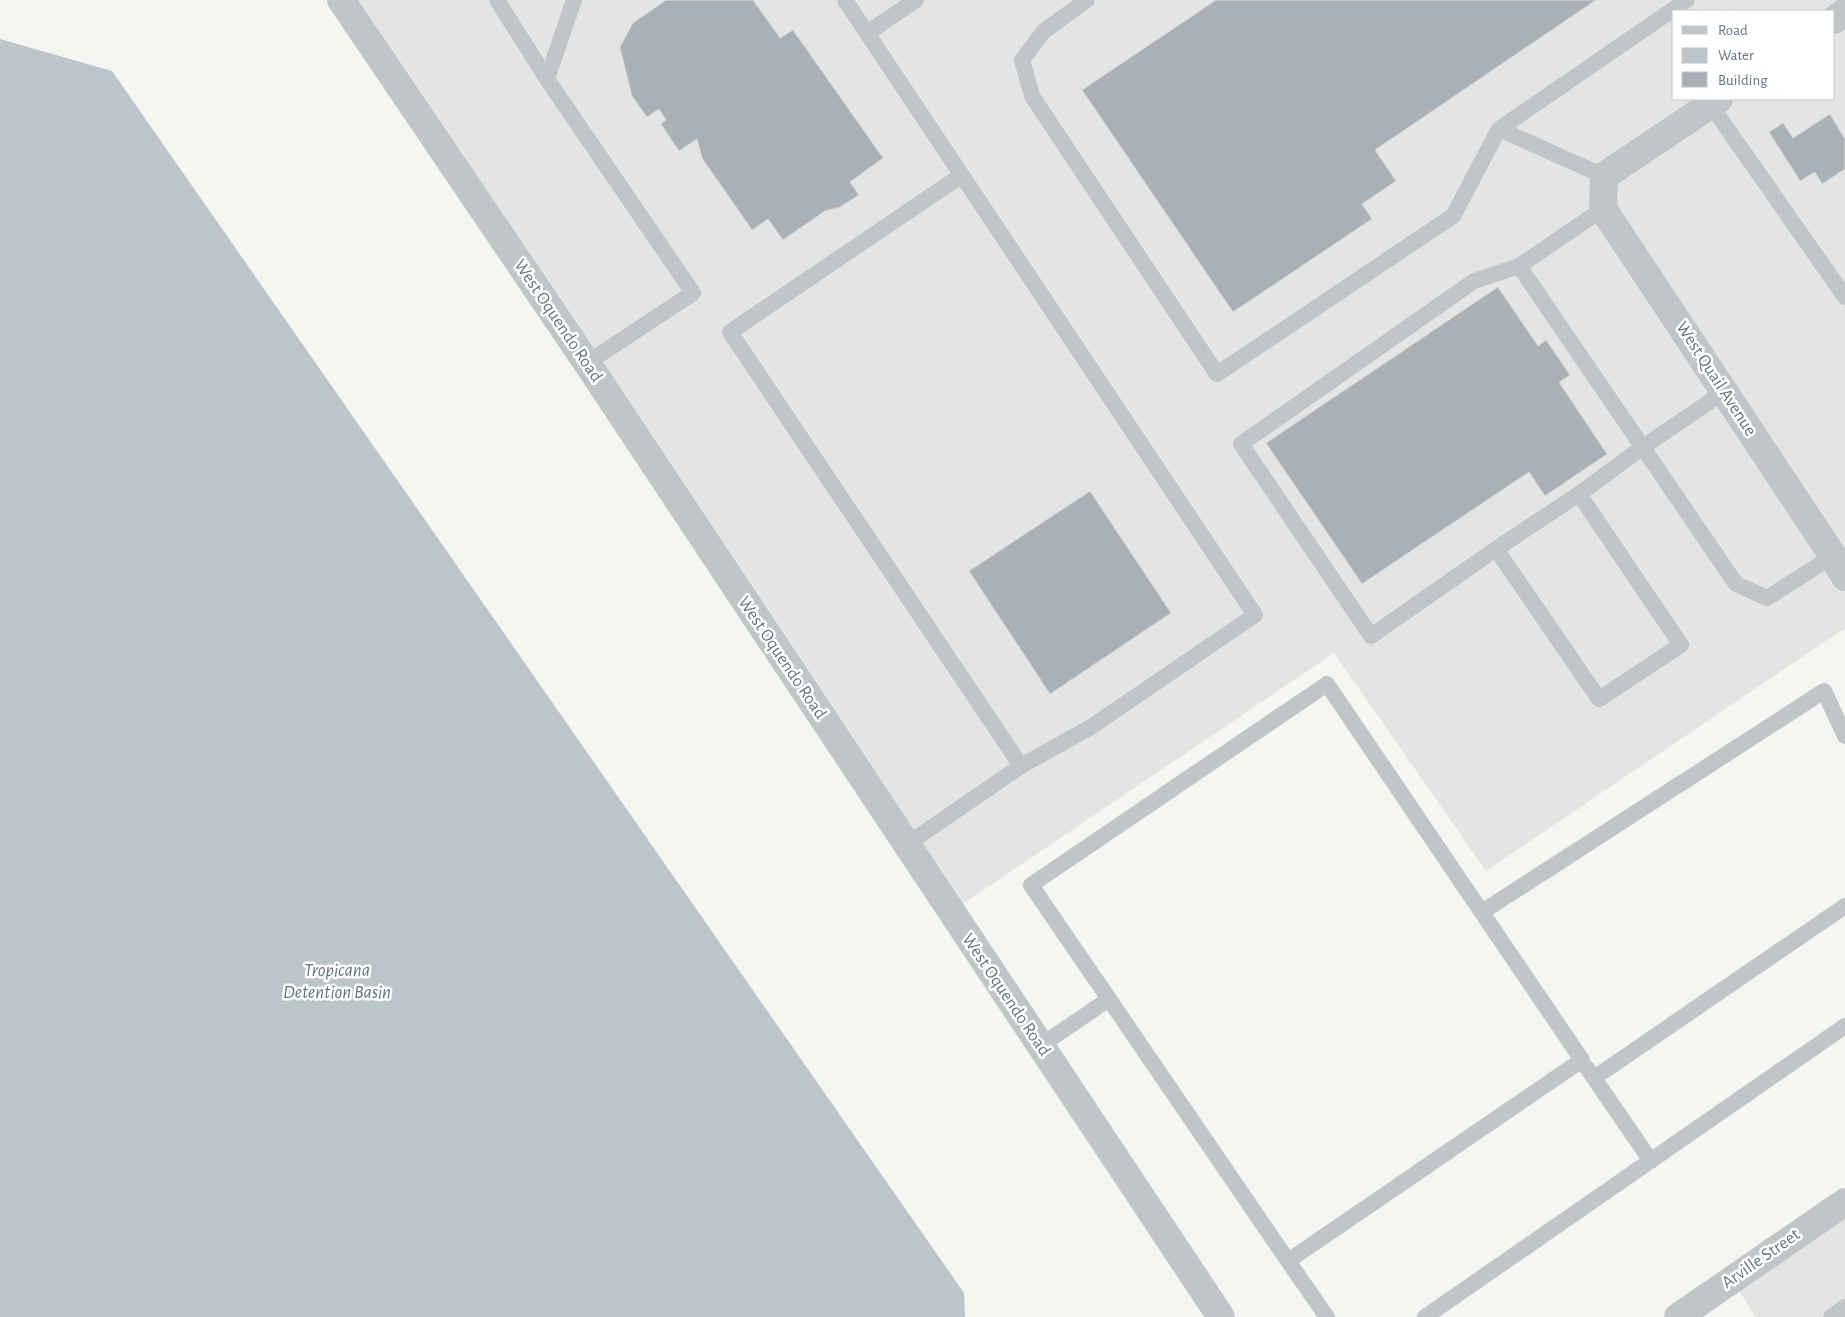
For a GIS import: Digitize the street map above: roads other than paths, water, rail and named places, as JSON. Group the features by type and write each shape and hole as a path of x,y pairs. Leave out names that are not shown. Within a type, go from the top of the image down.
{"street":[{"name":"West Oquendo Road","path":"341,0 586,363 1221,1317"},
{"path":"1603,209 1604,176 1715,102"},
{"name":"West Quail Avenue","path":"1603,209 1839,567"},
{"name":"Arville Street","path":"1678,1317 1845,1202"}],"lane":[{"path":"497,0 547,79 693,293 586,363"},
{"path":"547,79 574,0"},
{"path":"845,0 1255,616 1091,727 1021,766 906,845"},
{"path":"867,33 916,0"},
{"path":"1087,0 1044,30 1022,60 1032,96 1217,374 1453,216 1499,129 1672,10"},
{"path":"1672,10 1687,0"},
{"path":"1715,102 1845,297"},
{"path":"1499,129 1604,176"},
{"path":"962,175 730,332 1021,766"},
{"path":"1603,209 1519,266 1474,281 1241,444 1371,636 1724,392"},
{"path":"1519,266 1736,584 1767,598 1839,567"},
{"path":"1496,549 1599,699 1648,667 1681,645 1579,494"},
{"path":"1327,1317 1031,885 1328,684 1651,1161"},
{"path":"1482,912 1824,691 1845,736"},
{"path":"1594,1078 1845,906"},
{"path":"1040,1046 1109,999"},
{"path":"1425,1317 1845,1026"},
{"path":"1288,1261 1582,1060"},
{"path":"1831,1317 1845,1308"}],"water":[{"name":"Tropicana Detention Basin","path":"0,39 112,71 964,1293 965,1317 0,1317"}]}
